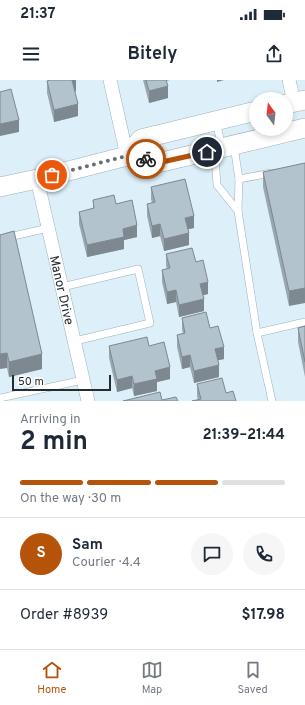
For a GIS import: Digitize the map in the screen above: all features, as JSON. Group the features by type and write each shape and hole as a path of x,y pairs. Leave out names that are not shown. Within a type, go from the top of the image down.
{"street":[{"path":"110,80 127,156"},
{"path":"289,80 295,102"},
{"path":"127,156 141,139 249,113"},
{"path":"0,186 37,179 127,156 162,162 305,128"},
{"name":"Manor Drive","path":"37,179 88,401"}],"lane":[{"path":"216,121 222,148"},
{"path":"222,148 235,153 239,179 238,211 256,333 272,401"},
{"path":"222,148 215,157 217,185 238,211"},
{"path":"239,179 276,172"},
{"path":"0,238 48,228"},
{"path":"62,287 138,270 150,323 74,341"},
{"path":"256,333 305,322"},
{"path":"0,398 84,380"}],"building":[{"path":"72,80 78,104 54,110 47,81"},
{"path":"146,80 166,80 168,86 149,91"},
{"path":"11,89 19,120 0,124 0,92"},
{"path":"305,163 305,288 289,291 263,172"},
{"path":"185,179 194,216 185,218 189,233 164,239 160,224 152,226 147,204 155,202 151,187"},
{"path":"114,195 116,204 132,200 137,225 123,229 124,237 87,245 79,212 94,208 93,200"},
{"path":"14,231 42,354 9,362 7,353 0,354 0,235"},
{"path":"192,248 196,262 203,260 208,282 200,284 204,299 179,305 176,290 167,292 162,270 170,268 166,254"},
{"path":"206,312 210,328 218,326 224,347 215,349 219,365 194,371 190,355 182,357 177,335 185,333 182,318"},
{"path":"305,326 305,362 298,328"},
{"path":"147,337 149,346 164,342 170,367 155,371 157,379 134,384 132,376 117,380 109,346"},
{"path":"222,378 226,393 233,391 236,401 192,401 201,399 197,384"},
{"path":"160,392 162,400 176,397 178,401 123,401"}],"way so far":[{"path":"52,175 127,156 146,159"}],"route":[{"path":"146,159 162,162 207,152"}]}
